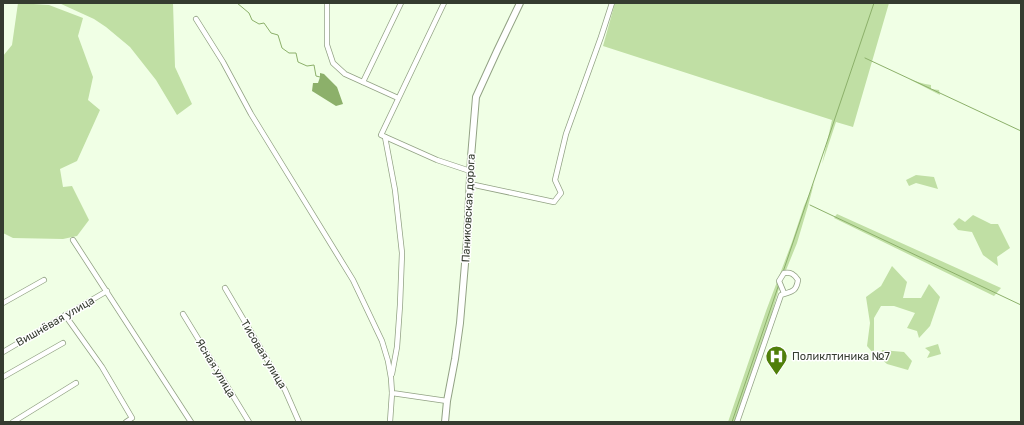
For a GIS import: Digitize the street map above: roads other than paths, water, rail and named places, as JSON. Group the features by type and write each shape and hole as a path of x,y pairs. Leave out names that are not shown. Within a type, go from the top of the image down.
{"street":[{"path":"327,3 327,45 333,63 345,74 398,98"},
{"path":"363,82 401,3"},
{"path":"444,3 381,135 437,160 470,172"},
{"name":"Паниковская дорога","path":"445,422 460,323 476,97 520,3"},
{"path":"470,184 554,202 561,193 555,180 566,134 612,3"},
{"path":"196,19 223,62 251,114 353,280 382,341 388,361 392,393 390,422"},
{"path":"385,137 395,190 402,253 398,347 391,378"},
{"path":"73,240 191,422"},
{"path":"737,422 780,295 793,291 797,286 798,280 795,274 784,273 781,277 779,281 784,293"},
{"path":"3,303 44,280"},
{"name":"Тисовая улица","path":"225,288 285,390 299,422"},
{"name":"Вишнёвая улица","path":"3,352 107,291"},
{"name":"Ясная улица","path":"183,314 249,422"},
{"path":"65,315 102,367 132,418 126,422"},
{"path":"3,377 63,343"},
{"path":"13,422 76,383"},
{"path":"392,393 447,401"}],"waterway":[{"path":"237,3 249,13 252,20 259,24 264,23 271,33 278,35 282,48 289,53 296,53 298,62 307,66 314,65 316,76 320,77"},
{"path":"783,272 874,3"},
{"path":"865,58 1021,131"},
{"path":"810,205 1021,305"},
{"path":"732,422 779,284"}],"place":[{"name":"Поликлтиника №7","path":"776,376"}]}
